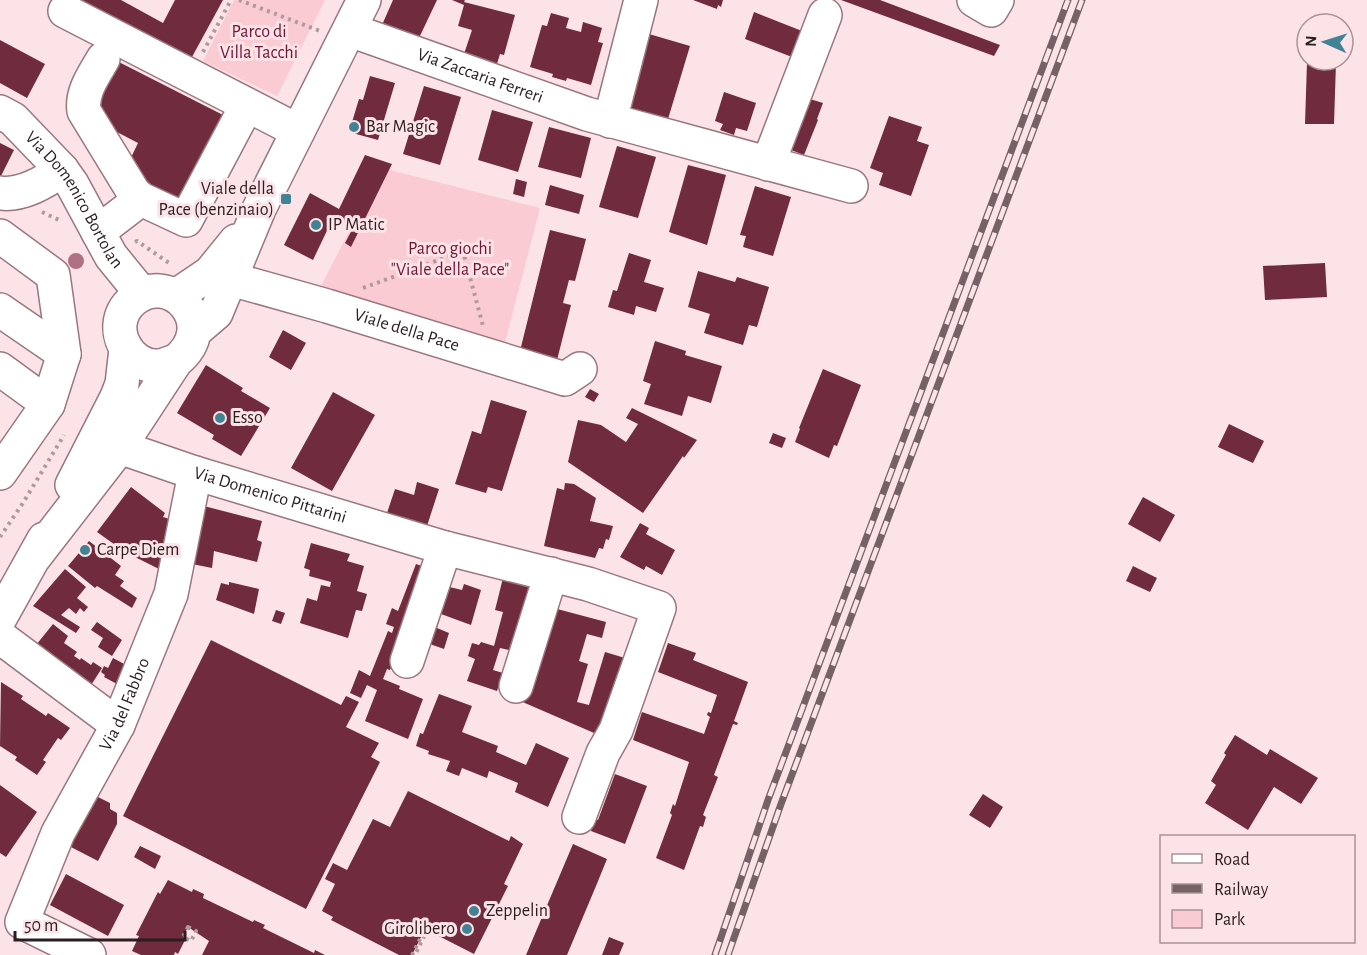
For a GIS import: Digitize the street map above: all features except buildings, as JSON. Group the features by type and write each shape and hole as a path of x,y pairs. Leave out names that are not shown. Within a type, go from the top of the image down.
{"street":[{"path":"195,331 216,313 255,217 298,131 337,31 364,0"},
{"path":"610,121 641,0"},
{"path":"65,11 298,131"},
{"path":"768,164 825,15"},
{"name":"Via Zaccaria Ferreri","path":"337,31 610,121 851,186"},
{"path":"103,59 84,95 82,102 84,111 134,193 141,199 186,220 247,105"},
{"name":"Via Domenico Bortolan","path":"0,112 12,119 62,170 111,256 142,294"},
{"path":"9,198 45,183 62,170"},
{"path":"98,232 141,199"},
{"path":"176,296 210,273 255,217"},
{"path":"0,236 53,275 64,354 48,404 0,473"},
{"name":"Viale della Pace","path":"231,279 566,379 580,369"},
{"path":"0,618 33,559 108,443 192,343 195,331 193,317 186,305 176,296 153,291 142,294 135,298 123,313 120,332 126,349 122,384 108,443"},
{"path":"0,310 64,354"},
{"path":"126,349 140,362 158,366 176,361"},
{"path":"0,369 48,404"},
{"name":"Via Domenico Pittarini","path":"108,443 195,473 445,548 588,584 659,608 616,730 603,753 579,817"},
{"name":"Via del Fabbro","path":"89,955 22,922 58,833 118,725 171,594 195,473"},
{"path":"407,661 445,548"},
{"path":"516,686 551,574"},
{"path":"0,637 118,725"}],"path":[{"path":"190,76 231,0"},
{"path":"239,0 337,31"},
{"path":"343,311 351,293 463,251 489,346 489,356"},
{"path":"425,929 427,930 413,955 425,929"}],"green space":[{"name":"Parco di Villa Tacchi","path":"234,0 325,0 277,96 203,61"},
{"name":"Parco giochi \"Viale della Pace\"","path":"382,168 540,208 503,350 345,306 343,292 321,286"}],"railway":[{"path":"715,955 768,800 1068,0"},
{"path":"728,955 781,804 1082,0"}],"place":[{"name":"Bar Magic","path":"354,127"},
{"name":"Viale della Pace (benzinaio)","path":"286,199"},
{"name":"IP Matic","path":"316,225"},
{"name":"Esso","path":"220,418"},
{"name":"Carpe Diem","path":"85,550"},
{"name":"Zeppelin","path":"474,911"},
{"name":"Girolibero","path":"467,929"}]}
